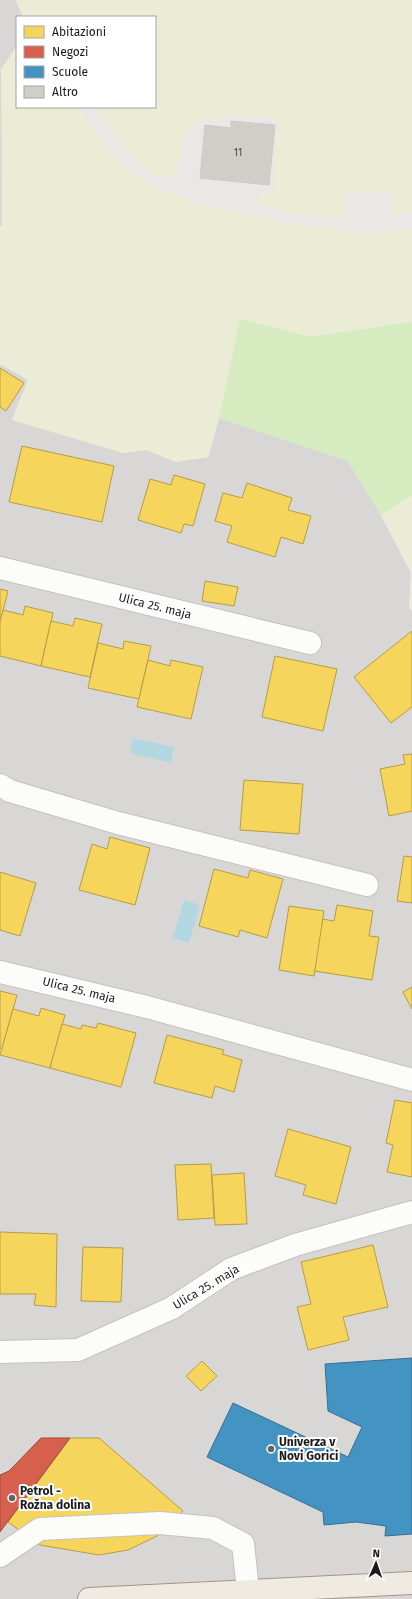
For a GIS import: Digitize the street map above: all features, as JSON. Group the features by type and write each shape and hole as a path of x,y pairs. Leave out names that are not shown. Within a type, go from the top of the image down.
{"main road":[{"path":"89,1599 236,1594 412,1583"}],"street":[{"name":"Ulica 25. maja","path":"0,568 310,643"},
{"path":"0,785 10,791 118,823 367,885"},
{"name":"Ulica 25. maja","path":"0,972 147,1007 412,1080"},
{"name":"Ulica 25. maja","path":"0,1352 78,1350 172,1308 231,1269 295,1245 412,1212"},
{"path":"0,1556 40,1530 160,1522 213,1528 243,1544 236,1594"}],"shaded area":[{"path":"0,0 16,0 23,16 16,16 16,59 2,226 0,226"},
{"path":"0,364 28,380 12,419 123,453 146,450 176,462 208,457 219,418 348,461 381,515 411,573 409,609 412,610 412,1599 0,1599"},
{"path":"181,1354 186,1437 0,1438 0,1364"},
{"path":"232,1494 264,1506 262,1532 231,1515"}],"green space":[{"path":"16,0 412,0 412,212 393,214 392,192 347,193 346,219 303,215 257,204 259,193 274,192 277,133 280,122 270,117 230,116 199,121 186,134 175,175 155,176 143,168 97,108 156,108 156,16 23,16"},
{"path":"16,47 16,108 79,108 124,169 146,182 203,205 305,226 358,232 391,232 412,228 412,322 310,337 240,320 219,418 208,457 176,462 146,450 123,453 12,420 28,380 0,364 0,226 2,226 1,69"},
{"path":"240,319 310,337 412,322 412,495 381,515 348,461 219,418"},
{"path":"412,495 412,610 409,609 411,573 381,515"}],"water":[{"path":"133,738 174,747 171,763 130,753"},
{"path":"184,900 200,905 189,943 173,938"}],"building: Abitazioni":[{"path":"0,368 24,383 6,411 0,407"},
{"path":"22,446 114,466 102,522 9,502"},
{"path":"174,475 205,484 193,526 184,524 181,533 138,520 150,479 171,485"},
{"path":"247,483 292,498 288,510 311,516 303,544 281,537 275,557 227,542 232,526 215,521 223,493 242,498"},
{"path":"205,581 238,587 234,606 202,601"},
{"path":"0,589 8,591 0,622"},
{"path":"25,606 53,613 41,666 0,656 0,622 3,610 23,615"},
{"path":"75,618 102,624 90,677 41,666 51,621 73,626"},
{"path":"412,631 412,707 391,723 354,677"},
{"path":"124,641 151,646 139,699 88,688 98,643 123,649"},
{"path":"275,656 337,669 323,731 262,717"},
{"path":"148,660 170,666 171,660 203,667 191,719 137,707"},
{"path":"412,754 412,811 389,816 380,769 405,764 403,755"},
{"path":"244,780 303,784 299,834 240,830"},
{"path":"110,837 150,848 135,905 79,890 92,844 107,849"},
{"path":"404,856 412,857 412,903 397,901"},
{"path":"214,869 248,878 250,870 283,879 267,938 240,930 238,937 199,926"},
{"path":"0,872 36,883 20,936 0,930"},
{"path":"337,905 373,911 369,936 379,937 372,980 314,971 322,919 334,921"},
{"path":"289,906 324,911 314,976 279,970"},
{"path":"412,987 412,1009 403,992"},
{"path":"0,991 17,995 2,1049 0,1048"},
{"path":"41,1008 65,1015 50,1068 0,1055 13,1009 39,1016"},
{"path":"98,1023 136,1033 121,1087 50,1068 62,1024 81,1029 82,1025 96,1028"},
{"path":"167,1035 224,1050 222,1054 242,1060 234,1092 215,1086 212,1098 154,1083"},
{"path":"395,1100 412,1103 412,1177 387,1172 393,1145 386,1143"},
{"path":"288,1129 351,1147 336,1204 303,1195 306,1185 275,1176"},
{"path":"211,1164 214,1218 178,1220 175,1165"},
{"path":"244,1173 247,1224 215,1225 212,1175"},
{"path":"0,1232 57,1234 56,1307 34,1305 36,1294 0,1294"},
{"path":"373,1245 388,1307 343,1317 349,1340 308,1350 297,1307 311,1304 301,1262"},
{"path":"83,1247 123,1248 121,1302 81,1301"},
{"path":"202,1361 217,1376 201,1391 186,1376"},
{"path":"70,1438 99,1438 183,1511 157,1536 128,1550 99,1555 40,1545 8,1522"}],"building: Negozi":[{"name":"Petrol - Rožna dolina","path":"41,1438 70,1438 0,1532 0,1475 9,1471"}],"building: Scuole":[{"name":"Univerza v Novi Gorici","path":"412,1358 412,1534 385,1536 386,1526 356,1522 324,1525 323,1512 207,1457 233,1403 348,1457 362,1427 328,1411 325,1364"}],"building: Altro":[{"path":"231,121 275,125 269,185 200,178 205,125 231,128"}],"place":[{"name":"Univerza v Novi Gorici","path":"271,1449"},
{"name":"Petrol - Rožna dolina","path":"12,1498"}]}
